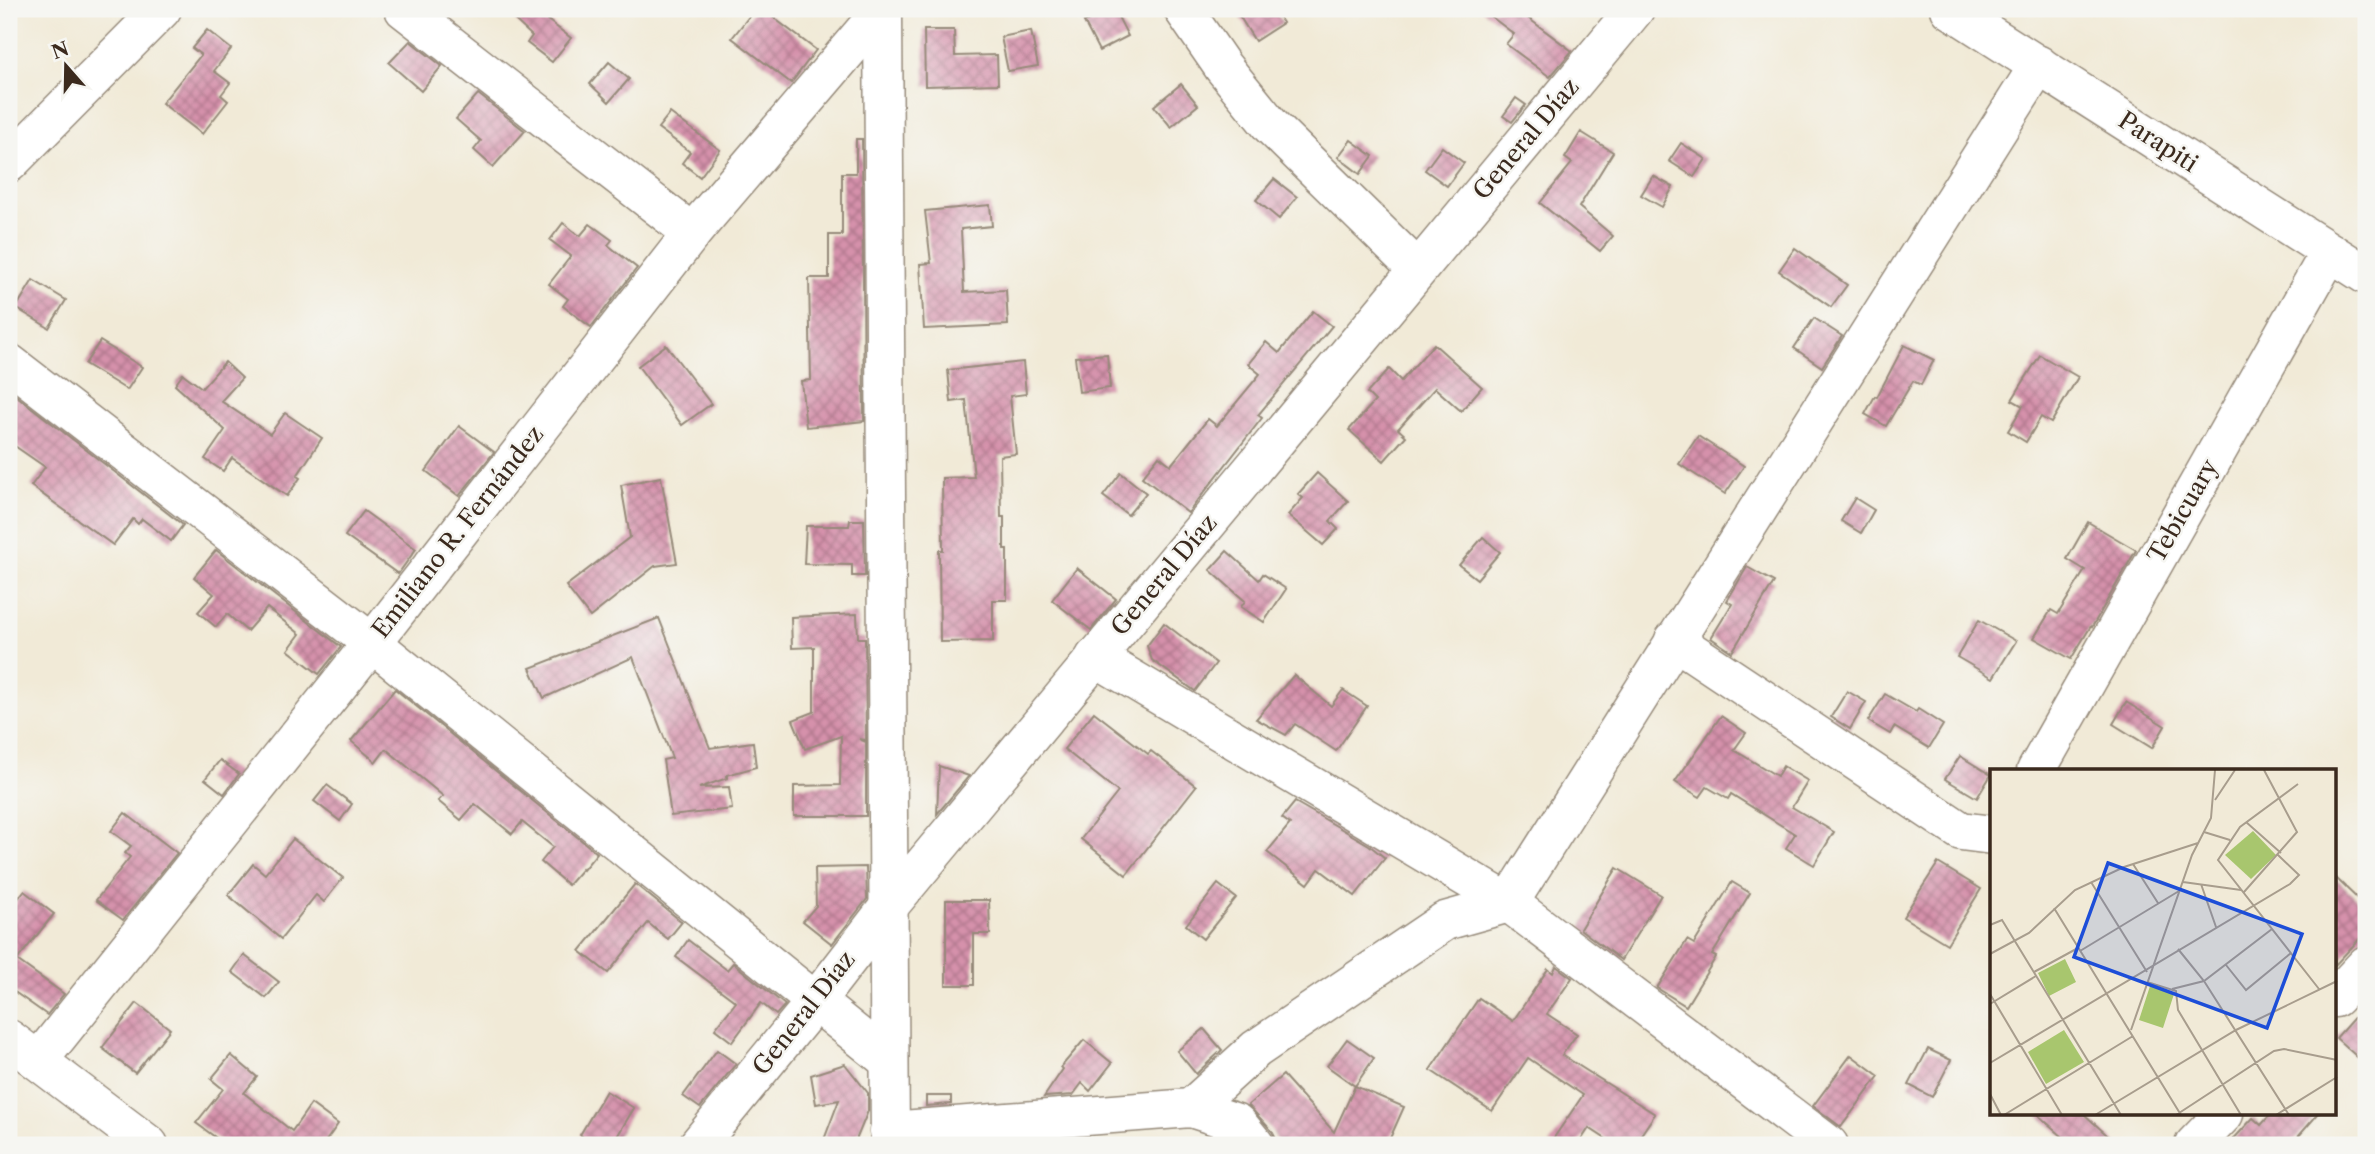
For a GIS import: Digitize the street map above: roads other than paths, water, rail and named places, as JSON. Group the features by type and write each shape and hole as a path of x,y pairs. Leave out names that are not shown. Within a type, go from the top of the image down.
{"street":[{"path":"9,163 162,9"},
{"path":"404,9 692,233"},
{"path":"883,9 890,1138 1191,1108 1237,1123 1255,1145"},
{"name":"Emiliano R. Fernández","path":"16,1044 372,643 692,233 883,9"},
{"path":"1183,9 1223,67 1271,126 1418,269"},
{"name":"General Díaz","path":"698,1145 890,905 1635,9"},
{"name":"Parapiti","path":"1950,9 2366,275"},
{"path":"1191,1108 1256,1049 1445,921 1509,903 2039,65"},
{"name":"Tebicuary","path":"2037,769 2330,252"},
{"path":"9,363 372,643 889,1061"},
{"path":"1674,640 1961,831 1990,835"},
{"path":"1095,657 1509,903 1829,1145"},
{"path":"2336,997 2366,965"},
{"path":"16,1044 149,1145"},
{"path":"2193,1145 2222,1116"}]}
